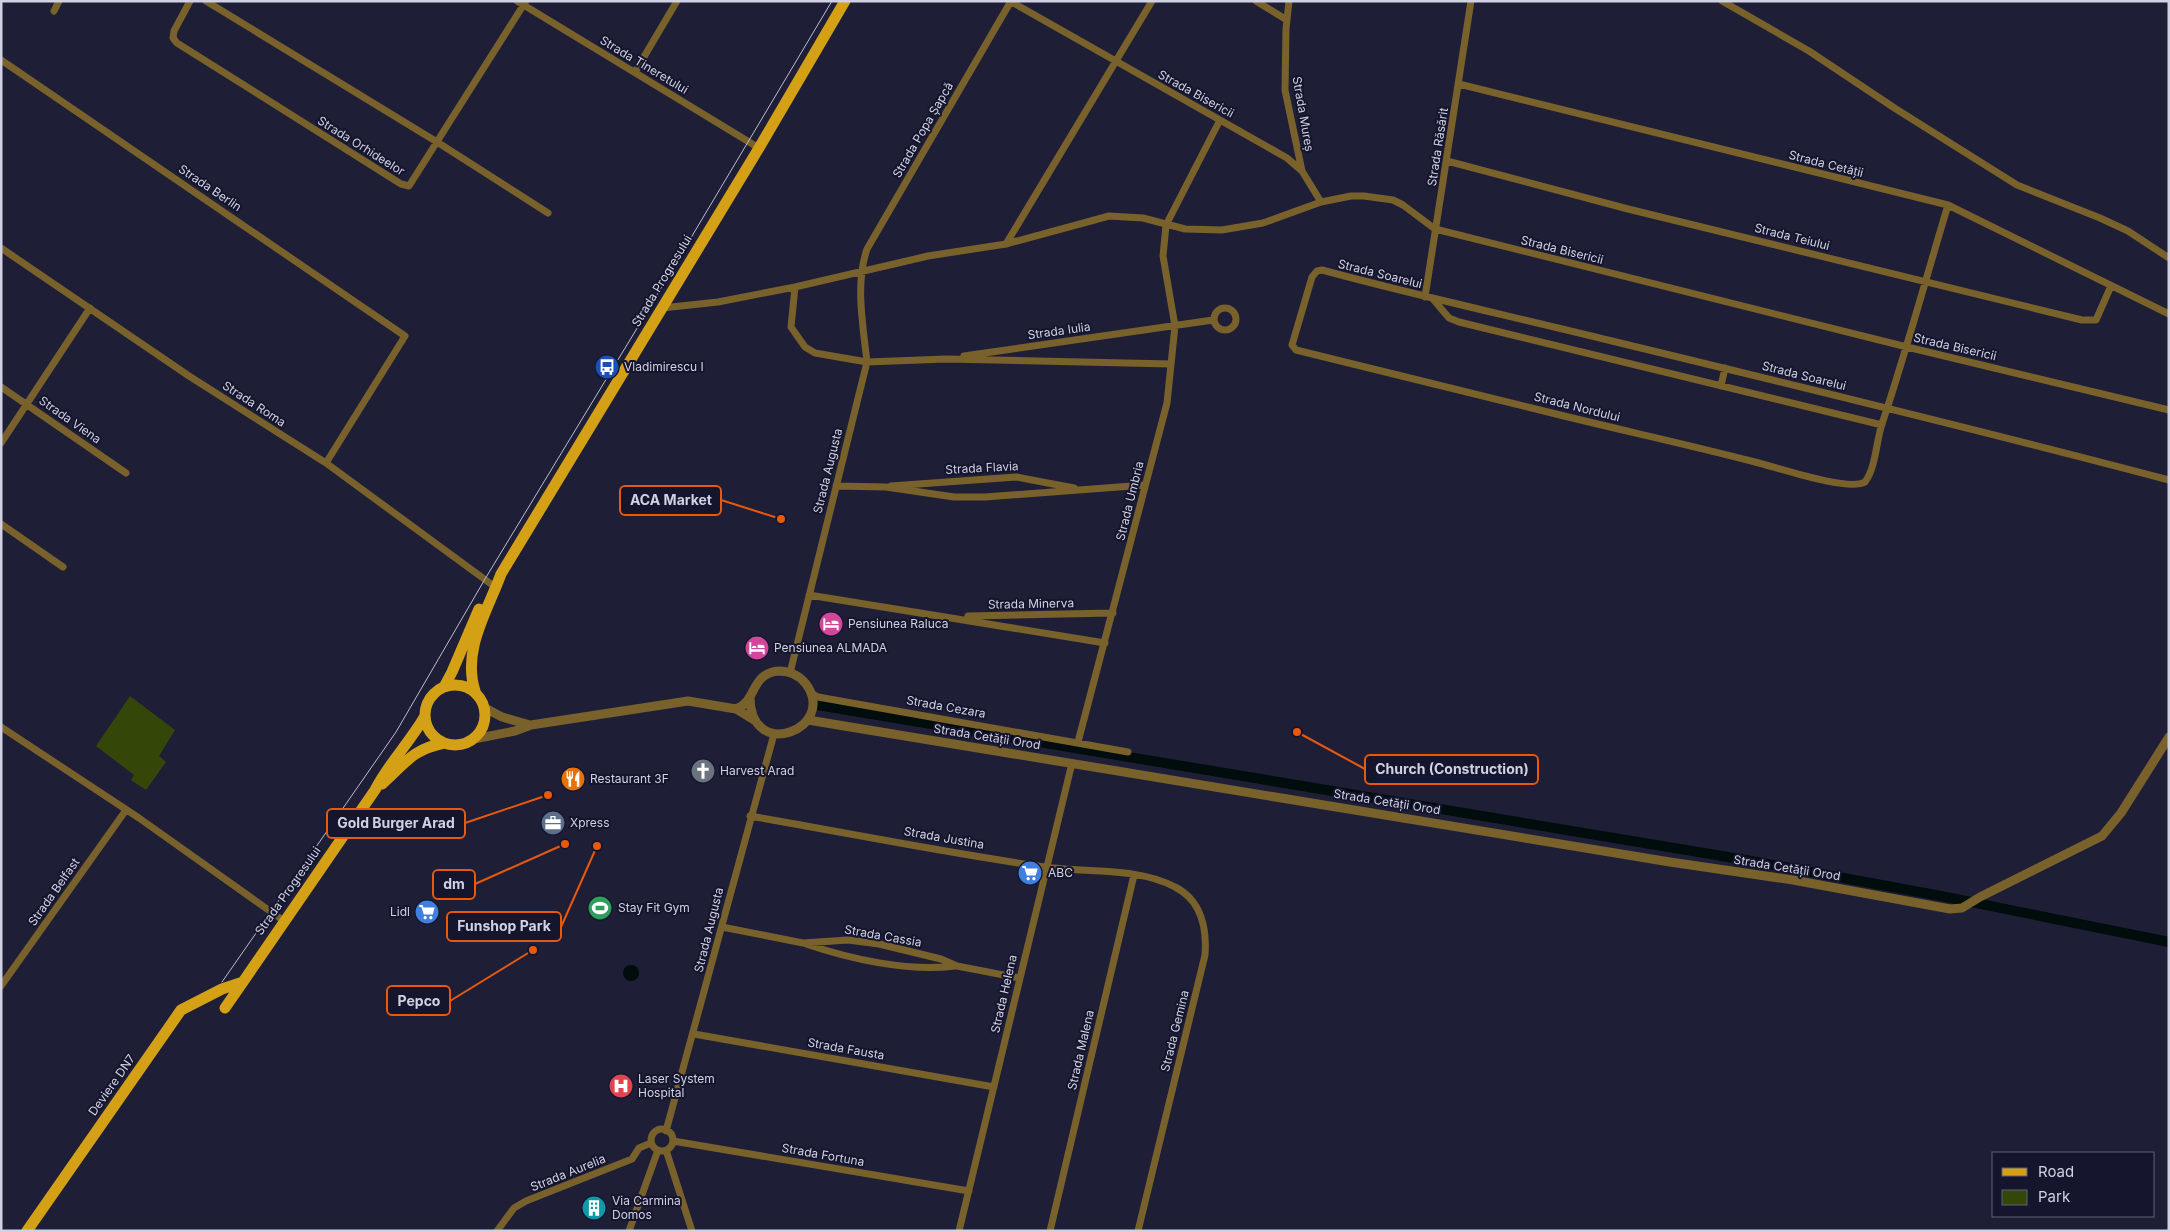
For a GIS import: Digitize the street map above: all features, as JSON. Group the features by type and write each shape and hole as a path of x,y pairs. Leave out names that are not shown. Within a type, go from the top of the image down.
{"main road":[{"name":"Strada Progresului","path":"444,686 492,584 500,574 759,148 845,1"},
{"name":"Strada Progresului","path":"475,691 470,670 473,651 480,626 500,574"},
{"path":"463,685 475,691 485,708 484,725 474,739 460,745 444,743 430,732 425,716 430,698 436,691 444,686 463,685"},
{"name":"Strada Progresului","path":"225,1008 375,790 385,771 425,716"},
{"name":"Strada Progresului","path":"375,790 416,752 444,743"},
{"name":"Deviere DN7","path":"27,1231 181,1010 222,989 243,982"}],"street":[{"path":"54,10 59,1"},
{"name":"Strada Orhideelor","path":"190,1 174,30 173,38 177,43 401,184 409,186 438,142 522,3"},
{"path":"206,1 438,142 548,212"},
{"path":"635,72 677,1"},
{"name":"Strada Bisericii","path":"1011,1 1287,158 1302,171 1321,202 1351,196 1377,196 1403,205 1436,229 1906,347 2169,410"},
{"name":"Strada Popa Șapcă","path":"860,273 867,249 1011,1"},
{"path":"1006,244 1152,1"},
{"path":"1256,1 1287,20"},
{"name":"Strada Mureș","path":"1289,1 1285,90 1302,171"},
{"name":"Strada Răsărit","path":"1429,298 1436,229 1471,1"},
{"path":"1722,1 1810,51 1896,109 2017,185 2100,218 2128,232 2169,258"},
{"name":"Strada Tineretului","path":"522,3 759,148"},
{"name":"Strada Berlin","path":"1,60 405,336 326,463"},
{"name":"Strada Cetății","path":"1459,84 1948,206 2169,314"},
{"path":"1166,225 1220,120"},
{"name":"Strada Teiului","path":"1447,161 1619,207 2092,321 2098,317 2111,286"},
{"path":"662,308 718,302 860,273 928,256 1006,244 1109,216 1143,218 1166,225 1202,230 1252,226 1289,215 1321,202"},
{"name":"Strada Nordului","path":"1322,270 1312,277 1292,345 1296,350 1844,484 1862,484 1868,478 1882,425 1948,206"},
{"name":"Strada Umbria","path":"1105,643 1168,403 1175,326 1164,256 1166,225"},
{"name":"Strada Roma","path":"1,248 189,376 326,463 492,584"},
{"name":"Strada Soarelui","path":"1322,270 1429,298 1726,368 2169,480"},
{"name":"Strada Augusta","path":"790,673 867,362 860,273"},
{"name":"Strada Iulia","path":"795,287 791,327 806,347 815,352 867,362 946,359 1172,364"},
{"name":"Strada Soarelui","path":"1429,298 1449,318 1459,322 1882,425"},
{"path":"1,442 90,308"},
{"name":"Strada Iulia","path":"946,359 1213,320"},
{"path":"1721,386 1726,368"},
{"name":"Strada Viena","path":"1,387 126,473"},
{"name":"Strada Flavia","path":"886,487 901,484 1016,477 1079,489"},
{"name":"Strada Flavia","path":"836,486 886,487 954,496 984,497 1145,485"},
{"path":"1,524 63,567"},
{"name":"Strada Minerva","path":"809,595 1105,643"},
{"name":"Strada Minerva","path":"950,617 1113,613"},
{"path":"1078,742 1105,643"},
{"path":"474,739 515,731 531,725 680,701 736,709 754,720 763,729 774,734 793,732 808,720 812,702 811,693 803,681 790,673 779,671 769,674 760,679 753,688 750,698 750,709 754,720"},
{"name":"Strada Cezara","path":"811,693 827,698 1128,752"},
{"path":"736,709 744,706 750,698"},
{"path":"485,708 502,717 531,725"},
{"name":"Strada Cetății Orod","path":"808,720 1670,862 1793,880 1950,909 1962,908 1980,897 2102,836 2121,813 2169,737"},
{"path":"1,727 126,810 284,921"},
{"name":"Strada Augusta","path":"666,1131 694,1034 750,816 774,734"},
{"name":"Strada Helena","path":"959,1231 1072,764"},
{"name":"Strada Belfast","path":"1,986 126,810"},
{"name":"Strada Justina","path":"750,816 1046,867 1134,875"},
{"name":"Strada Malena","path":"1050,1231 1134,875"},
{"name":"Strada Gemina","path":"1134,875 1164,882 1187,894 1198,907 1206,941 1205,955 1138,1231"},
{"name":"Strada Cassia","path":"722,927 803,943 832,953 873,961 939,968 956,966"},
{"name":"Strada Cassia","path":"803,943 848,940 879,944 941,959 956,966 1019,978"},
{"name":"Strada Fausta","path":"694,1034 994,1087"},
{"path":"629,1231 662,1150 671,1147 673,1141 671,1135 661,1130 655,1132 652,1142 662,1150 692,1231"},
{"name":"Strada Fortuna","path":"673,1141 969,1191"},
{"name":"Strada Aurelia","path":"497,1231 514,1208 526,1201 632,1160 639,1148 652,1142"}],"green space":[{"path":"130,696 175,730 159,756 166,762 146,790 131,780 134,775 96,746"}],"shaded area":[{"path":"631,965 637,967 639,973 637,979 631,981 625,979 623,973 625,967"}],"waterway":[{"path":"817,705 1746,860 1941,896 2169,942"}],"tram line":[{"path":"222,982 396,732 485,579 832,1"}],"place":[{"name":"Vladimirescu I","path":"607,367"},
{"name":"ACA Market","path":"781,519"},
{"name":"Pensiunea Raluca","path":"831,624"},
{"name":"Pensiunea ALMADA","path":"757,648"},
{"name":"Church (Construction)","path":"1297,732"},
{"name":"Harvest Arad","path":"703,771"},
{"name":"Restaurant 3F","path":"573,779"},
{"name":"Gold Burger Arad","path":"548,795"},
{"name":"Xpress","path":"553,823"},
{"name":"dm","path":"565,844"},
{"name":"Funshop Park","path":"597,846"},
{"name":"ABC","path":"1030,873"},
{"name":"Stay Fit Gym","path":"600,908"},
{"name":"Lidl","path":"427,912"},
{"name":"Pepco","path":"533,950"},
{"name":"Laser System Hospital","path":"621,1086"},
{"name":"Via Carmina Domos","path":"594,1208"}]}
